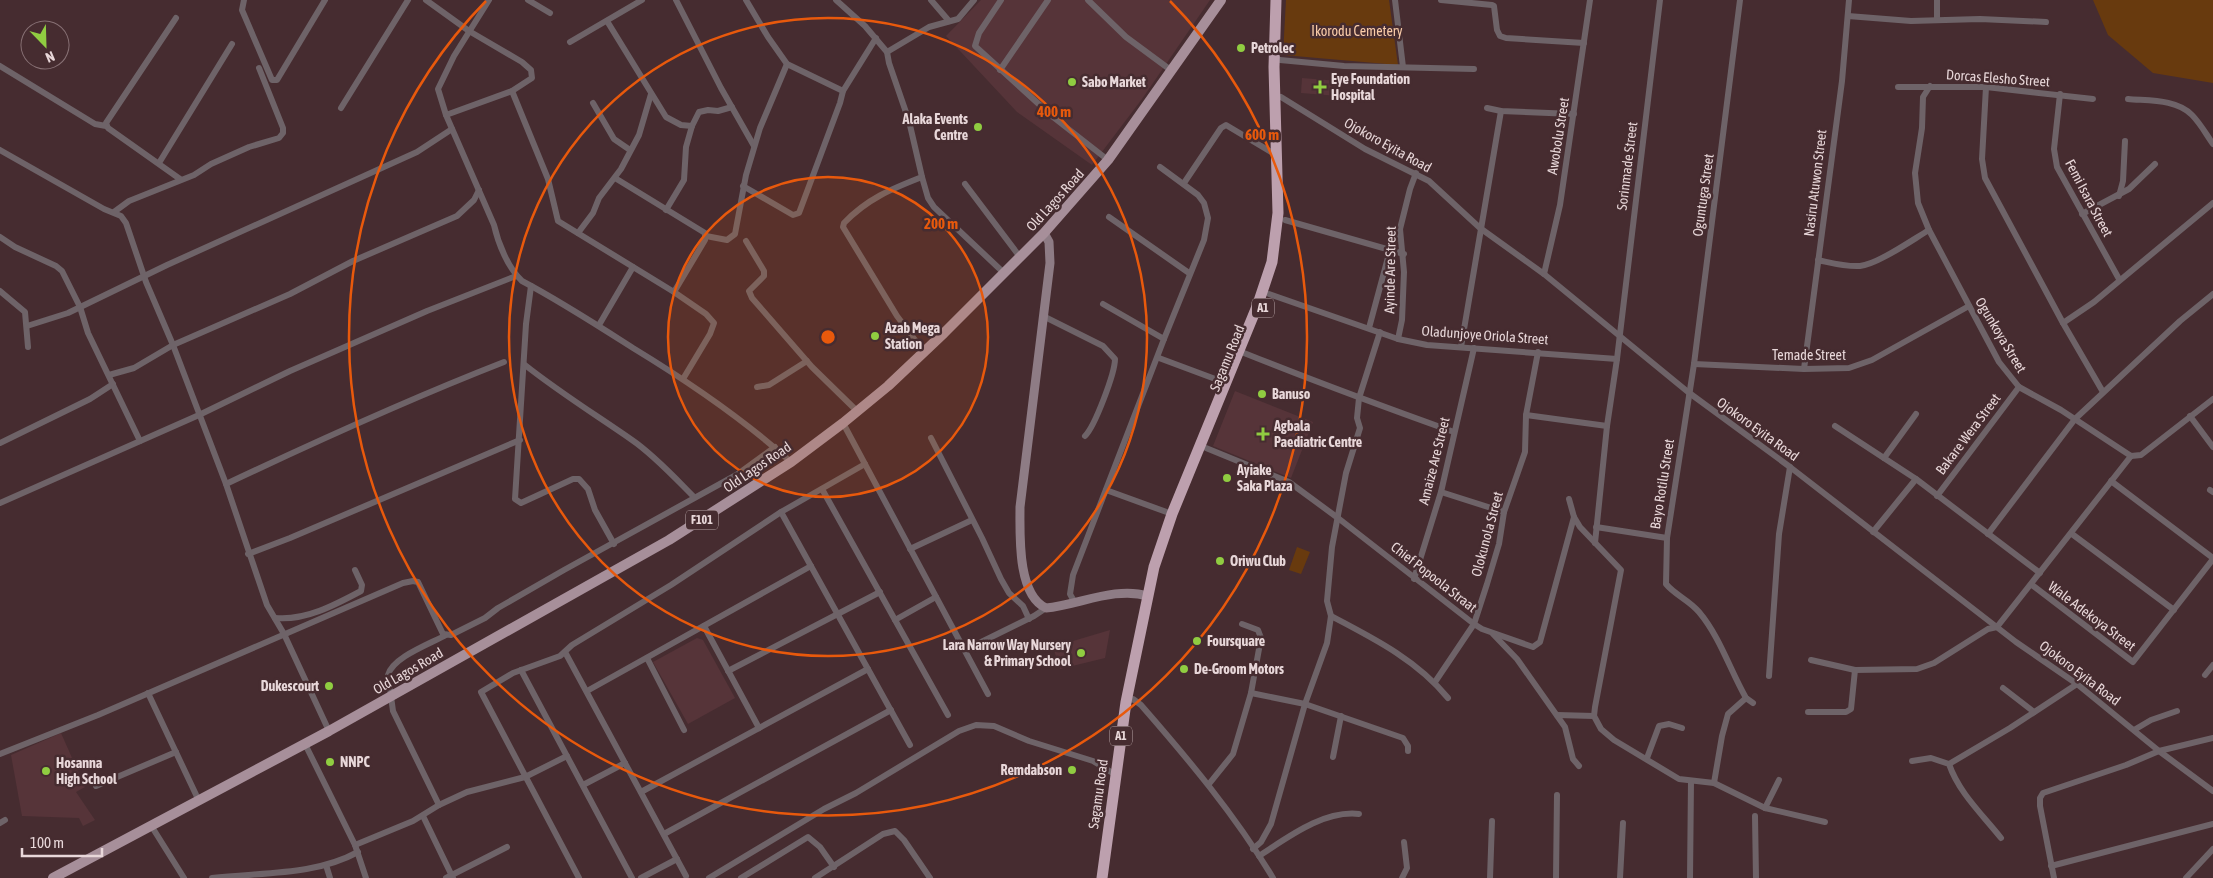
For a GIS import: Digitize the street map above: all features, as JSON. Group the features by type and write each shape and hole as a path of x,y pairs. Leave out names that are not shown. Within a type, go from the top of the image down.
{"highway":[{"name":"Sagamu Road","path":"1166,542 1206,448 1226,383 1258,304 1272,262 1278,213 1274,67 1276,0"},
{"name":"Sagamu Road","path":"1102,878 1126,702 1148,596 1158,575 1172,514 1269,294 1280,258 1285,220 1280,60 1282,0"}],"main road":[{"name":"Old Lagos Road","path":"53,878 152,827 329,731 670,540 791,462 843,423 924,352 1044,233 1108,160 1221,0"}],"street":[{"path":"244,0 242,10 272,80 277,80 325,0"},
{"path":"341,108 408,0"},
{"path":"426,0 469,31 522,62 531,70 532,78 512,90 446,115"},
{"path":"489,0 439,84 439,97 494,225 497,239 516,276 599,325 683,379 742,421 791,462"},
{"path":"528,0 550,13"},
{"path":"570,42 642,0"},
{"path":"676,0 711,70 754,146"},
{"path":"746,0 787,64 843,91"},
{"path":"836,0 876,38 887,52 909,120 928,198 934,207 1004,274"},
{"path":"930,0 949,21"},
{"path":"887,52 929,27 958,19 974,0"},
{"path":"1001,0 979,33 975,46 1073,134 1108,160"},
{"path":"1000,70 1048,0"},
{"path":"1088,0 1126,37 1172,70"},
{"path":"1395,0 1403,67"},
{"path":"1441,0 1494,6 1497,30 1500,36 1506,38 1584,43"},
{"name":"Awobolu Street","path":"1544,274 1560,205 1590,0"},
{"name":"Sorinmade Street","path":"1595,544 1607,426 1617,359 1660,0"},
{"name":"Oguntuga Street","path":"1688,392 1694,364 1740,0"},
{"name":"Nasiru Atuwon Street","path":"1804,369 1842,81 1849,0"},
{"path":"1937,0 1937,20"},
{"path":"1848,16 1910,21 1980,19 2046,22"},
{"path":"106,126 106,123 176,18"},
{"path":"607,22 651,94 669,119 681,125 692,126"},
{"path":"743,186 796,215 829,134 843,91 876,38"},
{"path":"159,163 232,44"},
{"path":"1280,60 1344,66 1474,69"},
{"path":"615,178 705,233 706,236 727,240 735,234 743,186 754,146 787,64"},
{"path":"0,66 95,124 106,126 180,179"},
{"path":"114,212 130,201 180,179 194,175 211,164 249,147 279,138 283,133 259,68"},
{"path":"1898,87 1930,86"},
{"name":"Dorcas Elesho Street","path":"1929,230 1918,203 1915,173 1922,128 1923,97 1930,86 1986,87 2093,99"},
{"path":"1986,87 1982,159 1985,178 2063,323 2104,392"},
{"path":"512,90 548,179 558,221 674,292 706,314 714,322 710,334 683,379"},
{"path":"578,234 593,213 599,198 615,178 639,135 651,94"},
{"name":"Femi Isara Street","path":"2060,94 2055,158 2064,182 2119,279"},
{"name":"Ojokoro Eyita Road","path":"1281,98 1366,149 1416,173 1441,190 1480,228 1544,274 1688,392 1790,467 2016,642 2077,684 2159,751 2213,791"},
{"path":"2128,99 2158,101 2175,104 2186,109 2213,144"},
{"path":"593,103 614,139 630,150"},
{"path":"666,210 684,180 686,147 692,126 701,110 718,111 732,107"},
{"path":"1487,108 1501,111 1574,114"},
{"path":"1461,347 1501,111"},
{"path":"1184,183 1216,135 1226,125 1276,155"},
{"path":"27,326 80,307 417,152 452,128"},
{"path":"2119,196 2123,181 2125,141"},
{"path":"0,150 104,209 121,216 128,228 144,276 173,345 226,484 248,554 267,605 284,634 329,731"},
{"path":"2082,214 2119,196 2155,164"},
{"path":"1075,603 1070,594 1071,582 1159,358 1189,273 1204,240 1208,218 1204,204 1184,183 1160,167"},
{"name":"Ayinde Are Street","path":"1369,328 1390,250 1400,229 1416,173"},
{"path":"922,177 891,189 864,204 843,227 898,316 924,352"},
{"path":"966,184 1020,257"},
{"path":"109,375 134,368 173,345 290,294 320,277 457,216 474,200 478,190"},
{"path":"2063,323 2094,302 2119,279 2213,203"},
{"path":"1109,217 1189,273"},
{"path":"1285,220 1404,254"},
{"name":"Ayinde Are Street","path":"1398,339 1403,300 1404,254 1400,229"},
{"path":"1818,260 1851,266 1863,265 1873,262 1929,230"},
{"name":"Ogunkoya Street","path":"1929,230 1999,362 2019,387 2075,419 2132,456"},
{"path":"1044,233 1049,242 1050,263 1023,472 1020,536 1026,580 1034,598 1040,605 1046,608"},
{"path":"674,292 706,236"},
{"path":"0,237 15,247 56,266 62,272 80,307 88,333 140,441"},
{"path":"746,241 765,273 752,287 750,295 807,361 857,412"},
{"path":"599,325 633,267"},
{"path":"0,503 199,415 290,371 419,314 516,276"},
{"path":"531,286 526,324 520,440 514,492 517,502 521,503 573,479 579,479 588,489 595,510 614,544"},
{"path":"0,290 25,312 28,347"},
{"name":"Oladunjoye Oriola Street","path":"1269,294 1398,339 1427,345 1617,359"},
{"path":"1988,534 2075,419 2180,321 2213,294"},
{"path":"1103,304 1164,340"},
{"name":"Temade Street","path":"1694,364 1804,369 1849,368 1872,360 1969,306"},
{"path":"1043,316 1103,346 1114,359 1112,372 1097,416 1085,436"},
{"path":"1380,332 1359,398 1356,418 1360,428 1346,473 1332,547 1327,609 1331,616 1380,642 1435,682 1448,698"},
{"name":"Amaize Are Street","path":"1414,579 1441,492 1474,348"},
{"name":"Olokunola Street","path":"1435,682 1474,624 1499,544 1504,512 1525,452 1526,414 1538,352"},
{"path":"1244,353 1359,398 1386,406 1454,432"},
{"path":"1159,358 1226,383"},
{"path":"757,388 769,385 784,373 807,361"},
{"path":"226,484 339,431 447,384 504,362"},
{"path":"525,365 564,396 633,440 694,497"},
{"path":"0,442 90,399 113,384"},
{"name":"Bakare Wera Street","path":"1937,496 2019,387"},
{"name":"Bayo Rotilu Street","path":"1688,392 1667,538 1667,586 1691,604 1714,634 1746,698"},
{"path":"1811,660 1855,670 1917,669 1934,663 1988,630 1998,627 2132,456 2141,455 2213,399"},
{"path":"1526,414 1607,426"},
{"path":"1884,458 1916,414"},
{"path":"2190,416 2213,447"},
{"path":"843,423 988,694"},
{"path":"1835,426 1916,479 2040,573"},
{"path":"931,438 1001,579 1009,593 1023,606 1029,619"},
{"path":"248,554 520,440"},
{"path":"439,805 395,716 388,681 390,669 404,657 446,635 485,618 498,608 738,474 775,448"},
{"name":"Chief Popoola Straat","path":"1206,448 1289,482 1474,624 1533,647 1540,642 1574,517"},
{"path":"579,878 481,692 526,666 541,664 566,652 572,645 671,585 781,512 865,464"},
{"path":"1770,676 1780,534 1790,467"},
{"path":"1873,532 1916,479"},
{"path":"2072,534 2174,610 2212,561 2111,481"},
{"path":"822,489 948,715"},
{"path":"1106,490 1172,514"},
{"path":"1441,492 1504,512"},
{"path":"1569,499 1574,517 1595,544 1621,570 1594,716 1601,729 1614,740 1647,758 1674,777 1714,783 1765,808 1825,822"},
{"path":"781,512 910,745"},
{"path":"910,548 972,520"},
{"path":"1596,527 1667,538"},
{"path":"587,691 811,566"},
{"path":"275,618 286,619 310,614 361,591 362,585 355,570"},
{"path":"0,754 148,693 403,583 413,581 421,586 442,631 446,635"},
{"name":"Wale Adekoya Street","path":"2032,585 2133,662 2174,610"},
{"path":"728,671 880,592"},
{"path":"965,650 1029,619 1046,608 1136,593 1148,596"},
{"path":"895,620 936,597"},
{"path":"1254,849 1261,842 1271,824 1305,704 1327,643 1331,616"},
{"path":"1209,784 1233,754 1251,693 1261,638 1258,630 1242,624"},
{"path":"704,626 759,728"},
{"path":"1490,631 1517,659 1565,727 1573,759 1579,766"},
{"path":"566,652 686,876"},
{"path":"647,658 684,730"},
{"path":"2206,675 2213,665"},
{"path":"641,792 868,669"},
{"path":"521,670 632,878"},
{"path":"1808,712 1846,712 1851,709 1855,670"},
{"path":"1949,764 2077,684"},
{"path":"2003,688 2034,712"},
{"path":"148,693 199,801"},
{"path":"1251,693 1305,704 1403,738 1408,746 1408,751"},
{"path":"1714,783 1722,736 1728,714 1746,698 1753,703"},
{"path":"1126,702 1133,699 1142,705 1209,784 1272,877"},
{"path":"664,834 891,710"},
{"path":"2134,730 2151,720 2177,711"},
{"path":"1557,715 1594,716"},
{"path":"1333,757 1341,716"},
{"path":"1647,758 1659,726 1669,724 1682,728"},
{"path":"709,878 960,731 976,725 994,726 1029,741 1093,761 1116,775"},
{"path":"2054,878 2040,806 2040,798 2043,793 2126,765 2159,751 2213,738"},
{"path":"305,744 356,848 366,878"},
{"path":"96,786 176,752"},
{"path":"212,878 244,876 326,865 342,860 356,848 467,792 525,777 567,756"},
{"path":"1912,761 1932,758 1949,764 1967,798 2001,838"},
{"path":"582,785 625,763"},
{"path":"1765,808 1779,780"},
{"path":"1690,878 1691,781"},
{"path":"1556,878 1557,795"},
{"path":"1259,856 1309,826 1350,813 1359,814"},
{"path":"422,816 450,877 507,847"},
{"path":"1755,816 1756,878"},
{"path":"1490,878 1492,821"},
{"path":"1620,878 1623,824"},
{"path":"2051,866 2213,824"},
{"path":"152,827 184,878"},
{"path":"815,878 883,834 895,831 904,840 930,878"},
{"path":"741,878 808,837 820,847 834,867"},
{"path":"1402,878 1407,868 1404,842"},
{"path":"2186,878 2206,854 2213,849"},
{"path":"641,878 677,860"},
{"path":"326,865 330,878"}],"shaded area":[{"name":"Sabo Market","path":"981,0 1210,0 1142,99 1092,165 1017,112 946,36"},
{"name":"Eye Foundation Hospital","path":"1302,78 1339,81 1338,96 1301,93"},
{"name":"Agbala Paediatric Centre","path":"1235,391 1313,422 1291,478 1213,446"},
{"name":"Lara Narrow Way Nursery & Primary School","path":"1110,630 1105,658 1060,669 1053,647"},
{"path":"697,638 703,640 735,698 688,724 653,662"},
{"name":"Hosanna High School","path":"61,733 85,787 76,792 95,820 83,826 79,818 22,816 11,755"}],"green space":[{"name":"Ikorodu Cemetery","path":"1286,0 1389,0 1398,65 1283,55"},
{"path":"2093,0 2213,0 2213,83 2153,73 2108,35"},
{"path":"1297,547 1310,552 1301,574 1289,570"}],"place":[{"name":"Petrolec","path":"1241,48"},
{"name":"Sabo Market","path":"1072,82"},
{"name":"Eye Foundation Hospital","path":"1320,87"},
{"name":"Alaka Events Centre","path":"978,127"},
{"name":"Azab Mega Station","path":"875,336"},
{"name":"Banuso","path":"1262,394"},
{"name":"Agbala Paediatric Centre","path":"1263,434"},
{"name":"Ayiake Saka Plaza","path":"1227,478"},
{"name":"Oriwu Club","path":"1220,561"},
{"name":"Foursquare","path":"1197,641"},
{"name":"Lara Narrow Way Nursery & Primary School","path":"1081,653"},
{"name":"De-Groom Motors","path":"1184,669"},
{"name":"Dukescourt","path":"329,686"},
{"name":"NNPC","path":"330,762"},
{"name":"Remdabson","path":"1072,770"},
{"name":"Hosanna High School","path":"46,771"}]}
